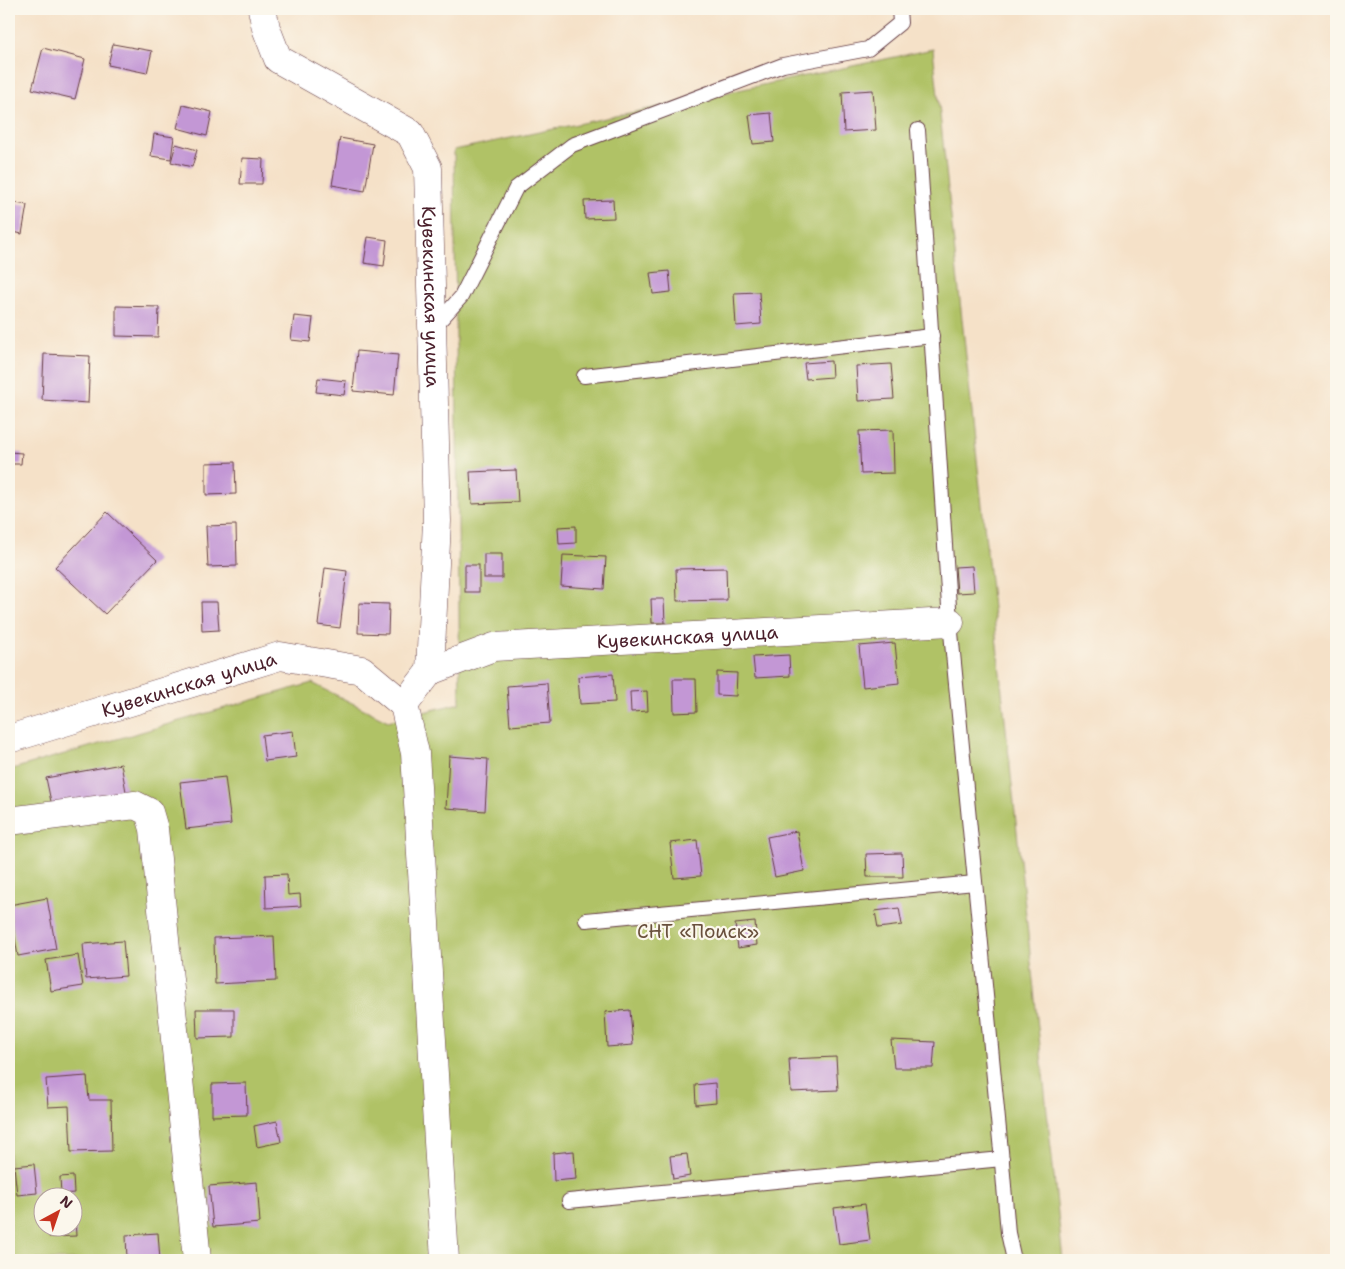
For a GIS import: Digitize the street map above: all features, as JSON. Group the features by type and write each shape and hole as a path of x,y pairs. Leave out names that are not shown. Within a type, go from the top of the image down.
{"street":[{"name":"Кувекинская улица","path":"262,9 266,28 278,59 410,132 428,168 437,521 430,670 494,646 950,622"},
{"name":"Кувекинская улица","path":"9,739 280,656 362,670 404,705"},
{"path":"430,670 404,705 415,753 445,1260"},
{"path":"9,820 135,805 149,812 154,828 197,1260"}],"lane":[{"path":"432,329 461,297 516,188 572,145 783,65 868,49 900,23 899,9"},
{"path":"918,130 950,622 1008,1233 1014,1260"},
{"path":"584,376 932,336"},
{"path":"586,920 975,883"},
{"path":"569,1201 1002,1159"}],"green space":[{"name":"СНТ «Поиск»","path":"933,49 1063,1260 9,1260 9,770 312,683 388,721 460,703 454,150"}],"building":[{"path":"113,44 152,51 147,73 108,65"},
{"path":"43,48 85,59 75,99 32,89"},
{"path":"873,90 876,130 844,132 842,92"},
{"path":"183,105 212,112 207,136 177,128"},
{"path":"771,113 774,142 753,144 749,115"},
{"path":"154,134 174,137 171,159 151,156"},
{"path":"340,138 373,144 365,191 332,185"},
{"path":"176,144 197,150 192,167 171,162"},
{"path":"242,158 263,159 262,184 240,184"},
{"path":"613,200 614,218 585,219 584,201"},
{"path":"9,202 27,205 22,234 9,231"},
{"path":"368,237 387,240 384,266 364,263"},
{"path":"669,271 671,292 653,294 650,273"},
{"path":"759,292 761,324 736,326 734,293"},
{"path":"116,306 159,307 158,337 116,336"},
{"path":"294,316 313,318 310,342 291,340"},
{"path":"357,351 398,355 394,395 353,391"},
{"path":"44,354 90,356 88,403 42,400"},
{"path":"831,361 832,377 806,379 804,363"},
{"path":"891,364 894,399 858,401 856,366"},
{"path":"318,378 346,381 344,395 316,392"},
{"path":"893,430 894,473 861,474 859,431"},
{"path":"9,452 22,453 21,464 9,464"},
{"path":"235,462 236,494 206,495 206,463"},
{"path":"516,470 518,502 472,504 470,472"},
{"path":"107,512 157,560 105,614 55,567"},
{"path":"236,525 237,566 208,567 206,526"},
{"path":"576,526 576,543 559,544 558,527"},
{"path":"484,554 502,554 502,578 484,578"},
{"path":"563,555 606,557 604,589 561,586"},
{"path":"465,565 479,565 479,592 465,592"},
{"path":"972,566 974,592 957,593 955,567"},
{"path":"325,568 347,571 340,628 318,625"},
{"path":"726,568 727,600 677,601 676,569"},
{"path":"651,599 664,599 665,623 652,623"},
{"path":"201,602 217,602 219,630 202,631"},
{"path":"359,603 389,604 388,634 358,633"},
{"path":"895,643 899,683 863,687 859,646"},
{"path":"789,655 790,676 755,678 753,657"},
{"path":"717,672 737,673 736,696 717,695"},
{"path":"613,674 615,702 580,704 578,677"},
{"path":"673,679 696,679 697,712 674,713"},
{"path":"547,683 550,723 510,726 507,686"},
{"path":"647,691 648,711 631,712 630,692"},
{"path":"293,731 296,757 265,761 262,735"},
{"path":"449,756 488,759 485,811 446,808"},
{"path":"121,764 127,797 53,811 46,778"},
{"path":"225,777 231,824 186,829 180,782"},
{"path":"797,831 804,871 775,877 767,837"},
{"path":"697,840 701,876 674,878 670,843"},
{"path":"902,853 903,877 867,877 866,854"},
{"path":"287,874 288,895 300,894 301,906 266,908 265,875"},
{"path":"47,898 56,949 18,956 9,905"},
{"path":"899,908 902,925 878,928 875,911"},
{"path":"755,922 757,945 738,948 735,924"},
{"path":"274,936 276,981 215,984 214,938"},
{"path":"123,941 126,976 86,979 83,944"},
{"path":"78,955 83,986 51,991 46,960"},
{"path":"196,1009 234,1009 234,1037 197,1038"},
{"path":"630,1010 633,1045 607,1047 605,1012"},
{"path":"891,1040 935,1042 933,1068 894,1068"},
{"path":"836,1057 838,1090 791,1092 789,1059"},
{"path":"87,1076 89,1100 111,1100 112,1151 71,1152 69,1106 48,1107 46,1079"},
{"path":"246,1083 247,1115 212,1116 212,1084"},
{"path":"715,1083 716,1103 696,1105 695,1085"},
{"path":"277,1121 281,1142 257,1147 254,1126"},
{"path":"574,1151 576,1179 554,1181 553,1153"},
{"path":"687,1154 690,1176 673,1179 670,1156"},
{"path":"34,1164 36,1186 32,1186 32,1194 17,1195 14,1166"},
{"path":"73,1176 74,1186 61,1186 60,1177"},
{"path":"257,1182 260,1223 213,1227 209,1186"},
{"path":"865,1204 870,1240 839,1244 834,1208"},
{"path":"158,1233 160,1260 127,1260 126,1235"}]}
